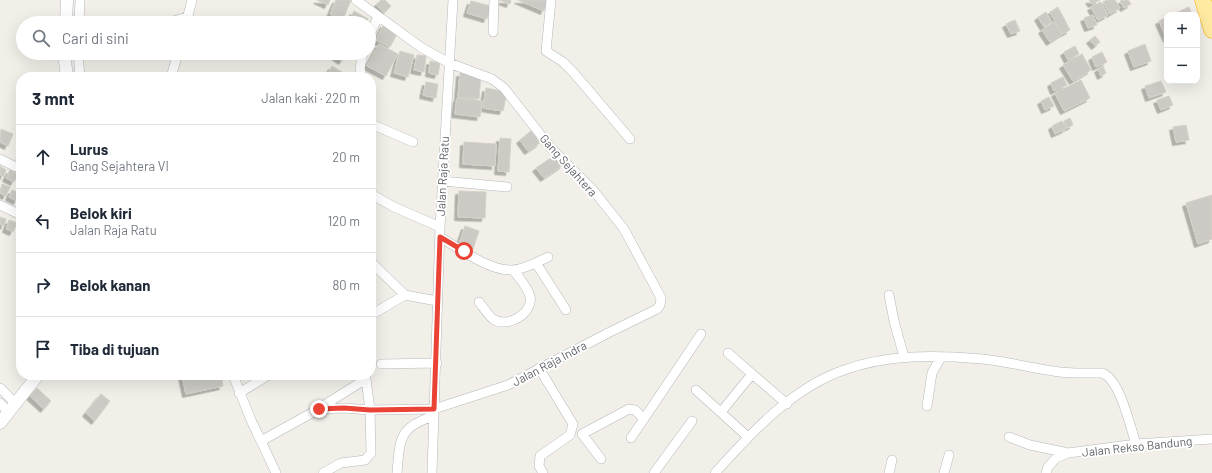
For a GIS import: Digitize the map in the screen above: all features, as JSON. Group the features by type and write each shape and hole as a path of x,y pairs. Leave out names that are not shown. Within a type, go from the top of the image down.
{"highway":[{"path":"1203,0 1212,30"}],"street":[{"path":"67,16 68,0"},
{"path":"79,16 80,0"},
{"path":"187,16 192,0"},
{"name":"Gang Sejahtera","path":"356,0 422,48 449,63 492,79 504,88 551,148 594,190 624,229 661,298"},
{"name":"Jalan Raja Ratu","path":"432,473 431,412 437,363 437,301 442,181 453,0"},
{"path":"493,32 494,0"},
{"path":"551,0 546,52 568,66 630,139"},
{"path":"376,21 378,17"},
{"path":"65,60 66,72"},
{"path":"79,60 80,72"},
{"path":"172,72 176,60"},
{"path":"361,72 360,68 362,60"},
{"path":"376,126 414,142"},
{"path":"0,159 16,166"},
{"path":"442,181 507,187"},
{"path":"376,197 394,207 440,227"},
{"path":"0,205 16,213"},
{"path":"440,237 486,264 513,270 536,263 548,257"},
{"path":"536,263 566,310"},
{"path":"376,267 405,295 437,301"},
{"path":"479,302 493,319 500,322 511,321 526,312 530,305 530,297 527,289 513,270"},
{"path":"376,312 405,295"},
{"path":"889,295 894,321 904,357"},
{"name":"Jalan Raja Indra","path":"431,412 508,385 657,309 660,305 661,298"},
{"path":"631,438 702,334"},
{"path":"728,353 787,404"},
{"path":"715,473 748,437 787,404 814,384 844,370 869,363 904,357 983,359 1056,372 1102,373 1109,375 1120,399 1136,444"},
{"path":"927,406 932,373 941,357"},
{"path":"381,364 437,363"},
{"path":"539,368 570,416 573,424 570,435 540,456 539,466 543,473"},
{"path":"721,412 752,374"},
{"path":"0,423 34,380"},
{"path":"235,380 239,393 276,473"},
{"path":"239,393 261,380"},
{"path":"261,441 319,409 364,380"},
{"path":"322,473 340,463 365,460 371,453 370,410 366,380"},
{"path":"0,388 12,407"},
{"path":"696,390 748,437"},
{"path":"0,403 12,407"},
{"path":"319,409 344,408 431,412"},
{"path":"571,432 582,434 629,409 635,410 644,419"},
{"path":"397,473 400,440 406,431 431,412"},
{"path":"654,473 692,422"},
{"path":"582,434 601,459"},
{"path":"1009,437 1030,445 1068,453"},
{"name":"Jalan Rekso Bandung","path":"1046,473 1048,467 1056,458 1068,453 1136,444 1212,439"},
{"path":"944,473 949,455"},
{"path":"889,473 892,460"}],"building":[{"path":"317,0 330,0 328,5"},
{"path":"336,0 351,0 344,16 335,16 330,14"},
{"path":"381,0 385,0 391,6 384,13 376,5"},
{"path":"499,0 511,0 510,4"},
{"path":"518,0 545,0 548,1 544,11"},
{"path":"1089,0 1100,0 1092,4"},
{"path":"1107,0 1115,0 1120,8 1110,14 1103,2"},
{"path":"1128,0 1131,4 1124,8 1120,1"},
{"path":"471,1 491,6 487,19 467,13"},
{"path":"1101,2 1108,15 1098,20 1091,7"},
{"path":"1058,7 1070,30 1062,34 1050,12"},
{"path":"1189,7 1191,12 1178,12"},
{"path":"354,11 363,16 352,16"},
{"path":"1046,12 1052,22 1044,27 1038,17"},
{"path":"1093,15 1097,25 1088,28 1084,18"},
{"path":"1164,18 1164,32 1159,21"},
{"path":"1015,20 1020,31 1011,34 1006,24"},
{"path":"1054,22 1062,34 1050,42 1042,30"},
{"path":"384,24 398,32 390,47 376,40"},
{"path":"1095,36 1100,42 1095,46 1090,40"},
{"path":"379,44 398,54 386,76 367,66 370,60 376,60 376,50"},
{"path":"1145,44 1151,61 1134,67 1128,51"},
{"path":"1075,46 1079,54 1068,60 1064,52"},
{"path":"400,51 414,55 408,77 394,73"},
{"path":"1102,52 1107,62 1096,67 1092,57"},
{"path":"1082,54 1091,70 1073,81 1063,65"},
{"path":"417,55 426,56 424,72 414,70"},
{"path":"430,61 440,63 438,75 429,73"},
{"path":"332,66 342,72 329,72"},
{"path":"1103,66 1106,73 1101,76 1098,69"},
{"path":"460,73 481,75 479,99 458,97"},
{"path":"1063,77 1067,85 1054,91 1051,83"},
{"path":"1081,80 1090,98 1064,111 1055,93"},
{"path":"1161,81 1166,92 1149,98 1145,86"},
{"path":"426,82 438,84 436,98 423,95"},
{"path":"486,88 507,92 503,111 483,108"},
{"path":"1169,96 1173,105 1161,110 1157,100"},
{"path":"1049,97 1054,106 1045,110 1041,101"},
{"path":"457,98 482,101 480,117 455,114"},
{"path":"1070,118 1073,125 1067,128 1064,121"},
{"path":"1062,121 1066,129 1055,134 1052,126"},
{"path":"1186,125 1189,140 1176,142 1173,127"},
{"path":"1,129 13,134 8,146 0,142"},
{"path":"531,131 540,143 528,151 520,140"},
{"path":"500,138 511,139 509,172 498,171"},
{"path":"464,142 496,144 495,166 463,164"},
{"path":"555,155 563,165 544,178 536,168"},
{"path":"0,166 6,170 3,177 0,175"},
{"path":"10,170 16,173 14,182 6,178"},
{"path":"2,184 10,187 6,196 0,193"},
{"path":"12,190 16,192 16,200 9,197"},
{"path":"459,191 486,192 485,218 458,217"},
{"path":"1212,195 1212,239 1198,244 1186,203"},
{"path":"0,217 6,219 4,226 0,224"},
{"path":"9,220 16,223 13,232 6,229"},
{"path":"465,226 479,231 473,249 459,244"},
{"path":"183,380 222,380 223,386 186,394"},
{"path":"37,388 51,401 44,409 30,396"},
{"path":"101,394 110,401 95,421 86,413"}],"route":[{"path":"319,409 434,409 437,363 437,301 440,237 464,251"}]}
